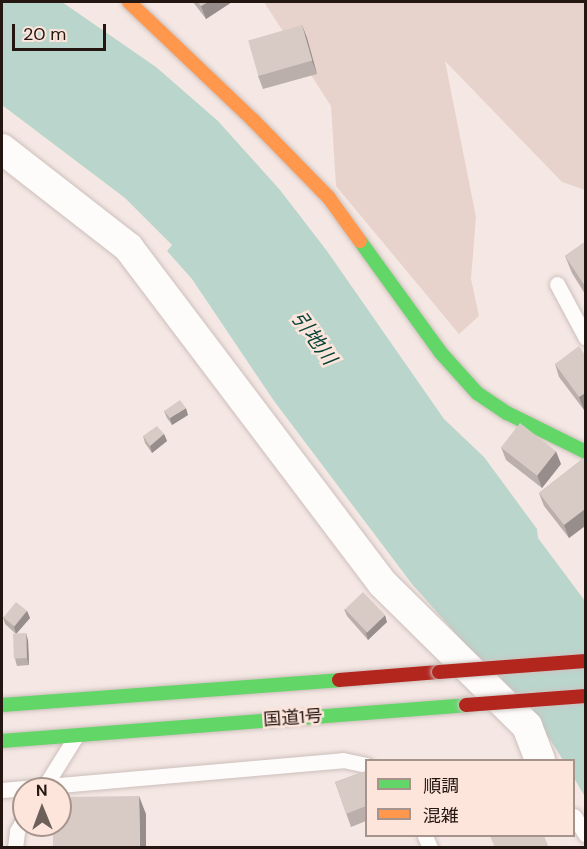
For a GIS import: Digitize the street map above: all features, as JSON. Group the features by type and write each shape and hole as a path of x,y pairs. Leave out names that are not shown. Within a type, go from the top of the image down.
{"main road":[{"path":"129,2 253,120 329,198 441,353 477,393 507,413 585,452"},
{"name":"国道1号","path":"2,705 585,661"},
{"name":"国道1号","path":"2,741 585,696"}],"street":[{"path":"2,149 128,247 382,582 527,726 540,759"}],"lane":[{"path":"557,284 585,338"},
{"path":"51,777 76,735"},
{"path":"72,785 343,760 365,765"},
{"path":"575,819 585,835"}],"shaded area":[{"path":"264,2 585,2 585,190 562,182 445,61 476,217 471,279 479,316 459,334 336,186 331,106"}],"water":[{"name":"引地川","path":"2,2 62,2 156,67 218,121 280,190 327,251 444,419 484,457 537,529 538,538 585,601 585,797 575,780 575,759 562,759 551,741 412,584 274,401 192,279 167,251 172,245 125,198 2,105"}],"building":[{"path":"302,25 312,61 258,76 248,40"},
{"path":"585,242 585,286 565,256"},
{"path":"579,346 585,355 585,393 579,397 555,364"},
{"path":"180,400 186,408 170,418 164,411"},
{"path":"520,423 556,451 537,476 501,447"},
{"path":"157,426 164,434 150,446 143,436"},
{"path":"585,457 585,509 564,525 539,493"},
{"path":"363,592 385,615 367,632 345,609"},
{"path":"16,602 27,611 14,626 3,618"},
{"path":"13,633 26,633 27,658 14,658"},
{"path":"365,771 365,806 346,814 335,782"},
{"path":"139,796 140,848 53,848 53,837 72,837 72,797"},
{"path":"490,837 544,837 549,848 495,848"}],"traffic: fast":[{"path":"360,241 441,353 477,393 507,413 586,452"},
{"path":"2,705 339,680"},
{"path":"2,741 466,705"}],"traffic: slow":[{"path":"129,2 253,120 329,198 360,241"}],"traffic: jam":[{"path":"439,672 586,661"},
{"path":"339,680 439,672"},
{"path":"466,705 586,696"}]}
